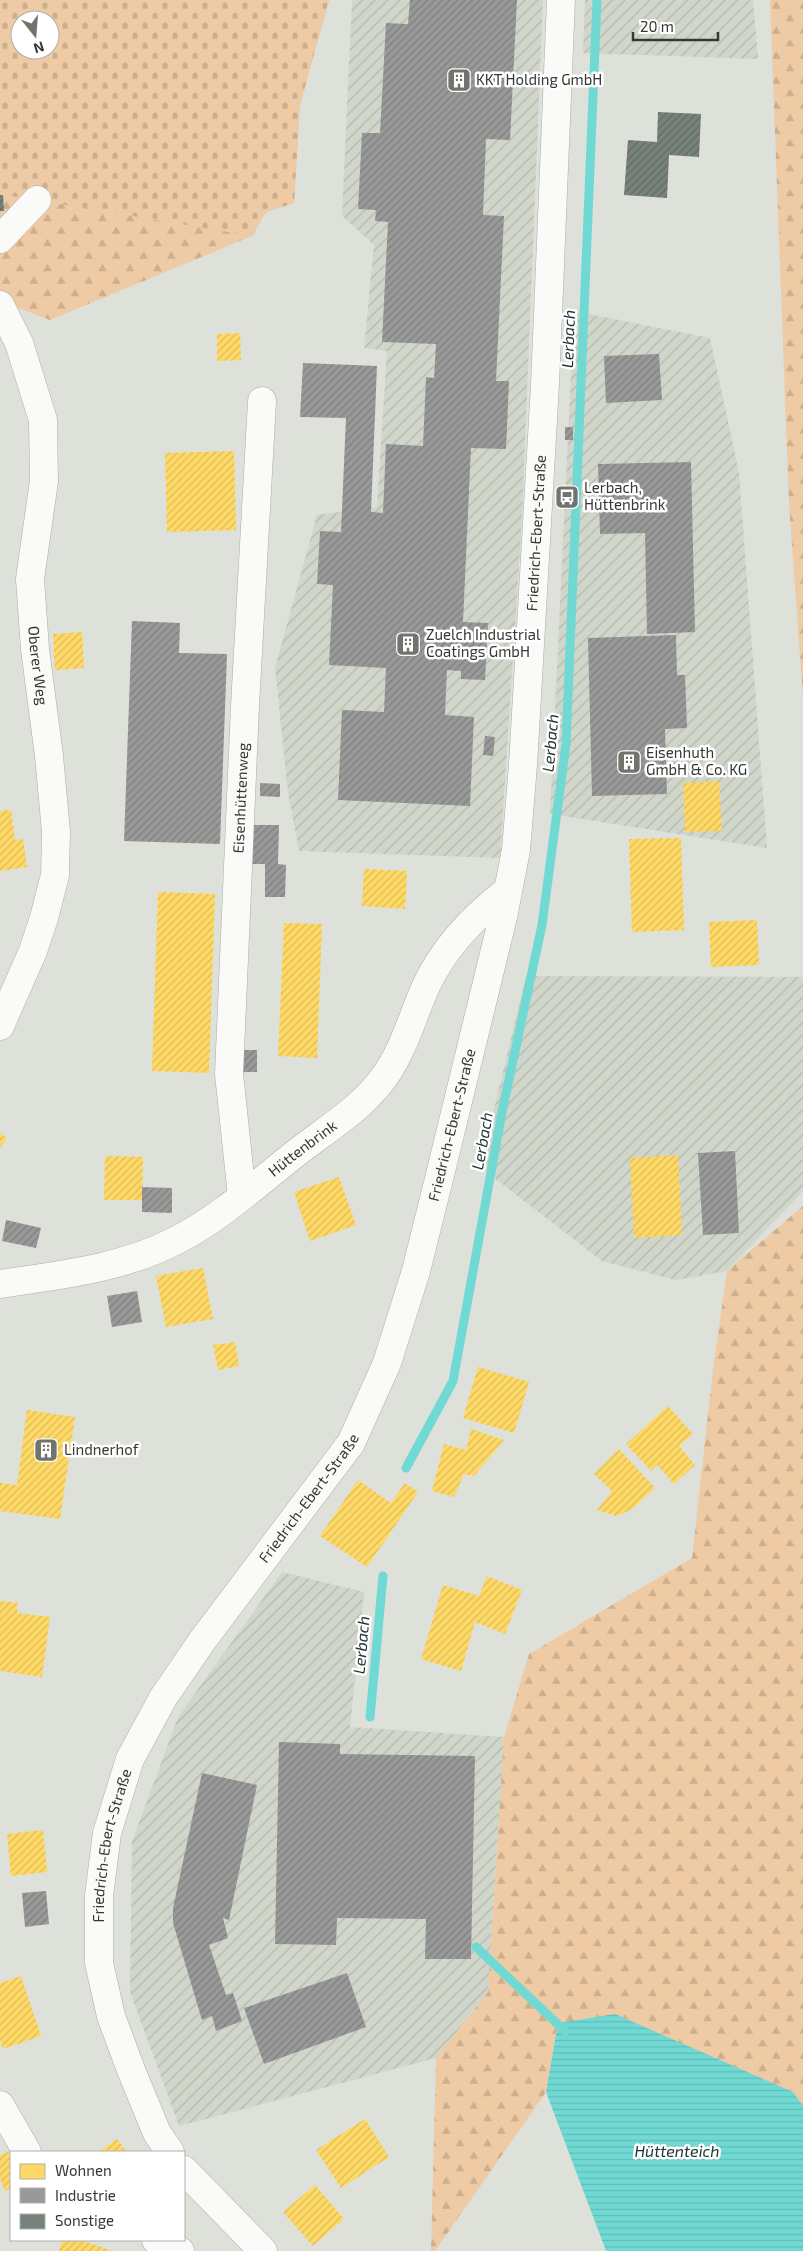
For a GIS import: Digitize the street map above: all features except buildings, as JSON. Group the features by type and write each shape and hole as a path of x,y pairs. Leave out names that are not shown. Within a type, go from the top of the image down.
{"street":[{"name":"Friedrich-Ebert-Straße","path":"169,2151 157,2133 131,2070 111,2016 99,1962 99,1896 107,1833 130,1759 162,1698 202,1641 351,1443 388,1363 416,1271 438,1183 516,850 523,765 545,385 561,0"},
{"path":"0,240 37,200"},
{"name":"Oberer Weg","path":"0,304 19,343 43,420 44,481 30,579 32,626 50,756 56,832 55,875 44,918 30,958 0,1026"},
{"name":"Eisenhüttenweg","path":"242,1196 229,1074 245,716 262,401"},
{"name":"Hüttenbrink","path":"0,1284 102,1268 142,1256 177,1240 217,1215 242,1196 355,1108 380,1083 393,1063 427,985 452,943 470,922 508,890"},
{"path":"0,2105 26,2151"},
{"path":"185,2171 263,2251"},
{"path":"158,2241 180,2251"}],"shaded area":[{"path":"352,0 543,0 522,516 500,858 299,851 288,793 275,668 317,515 377,507 387,351 364,348 374,245 342,216"},
{"path":"585,0 753,0 758,59 583,53"},
{"path":"574,311 710,338 739,472 767,848 550,814"},
{"path":"526,976 803,977 803,1191 727,1271 676,1280 602,1261 480,1167"},
{"path":"282,1572 364,1592 350,1727 504,1737 488,1992 436,2058 179,2126 130,1992 132,1842 178,1717"}],"green space":[{"path":"0,0 329,0 300,105 294,203 266,212 252,236 50,320 0,301"},
{"path":"0,0 329,0 300,105 294,203 266,212 252,236 0,194"},
{"path":"770,0 803,0 803,697 789,504"},
{"path":"803,1206 803,2106 792,2092 558,2023 546,2092 435,2251 431,2251 436,2058 488,1992 504,1737 529,1654 692,1558 713,1369 727,1271"}],"water":[{"name":"Hüttenteich","path":"615,2014 793,2092 803,2106 803,2251 606,2251 546,2092 558,2023"}],"waterway":[{"name":"Lerbach","path":"406,1468 453,1381 502,1112 542,925 566,744 597,0"},
{"name":"Lerbach","path":"370,1717 383,1576"},
{"name":"Lerbach","path":"476,1947 565,2031"}],"place":[{"name":"KKT Holding GmbH","path":"459,80"},
{"name":"Lerbach, Hüttenbrink","path":"567,497"},
{"name":"Zuelch Industrial Coatings GmbH","path":"408,644"},
{"name":"Eisenhuth GmbH & Co. KG","path":"629,762"},
{"name":"Lindnerhof","path":"46,1450"}]}
